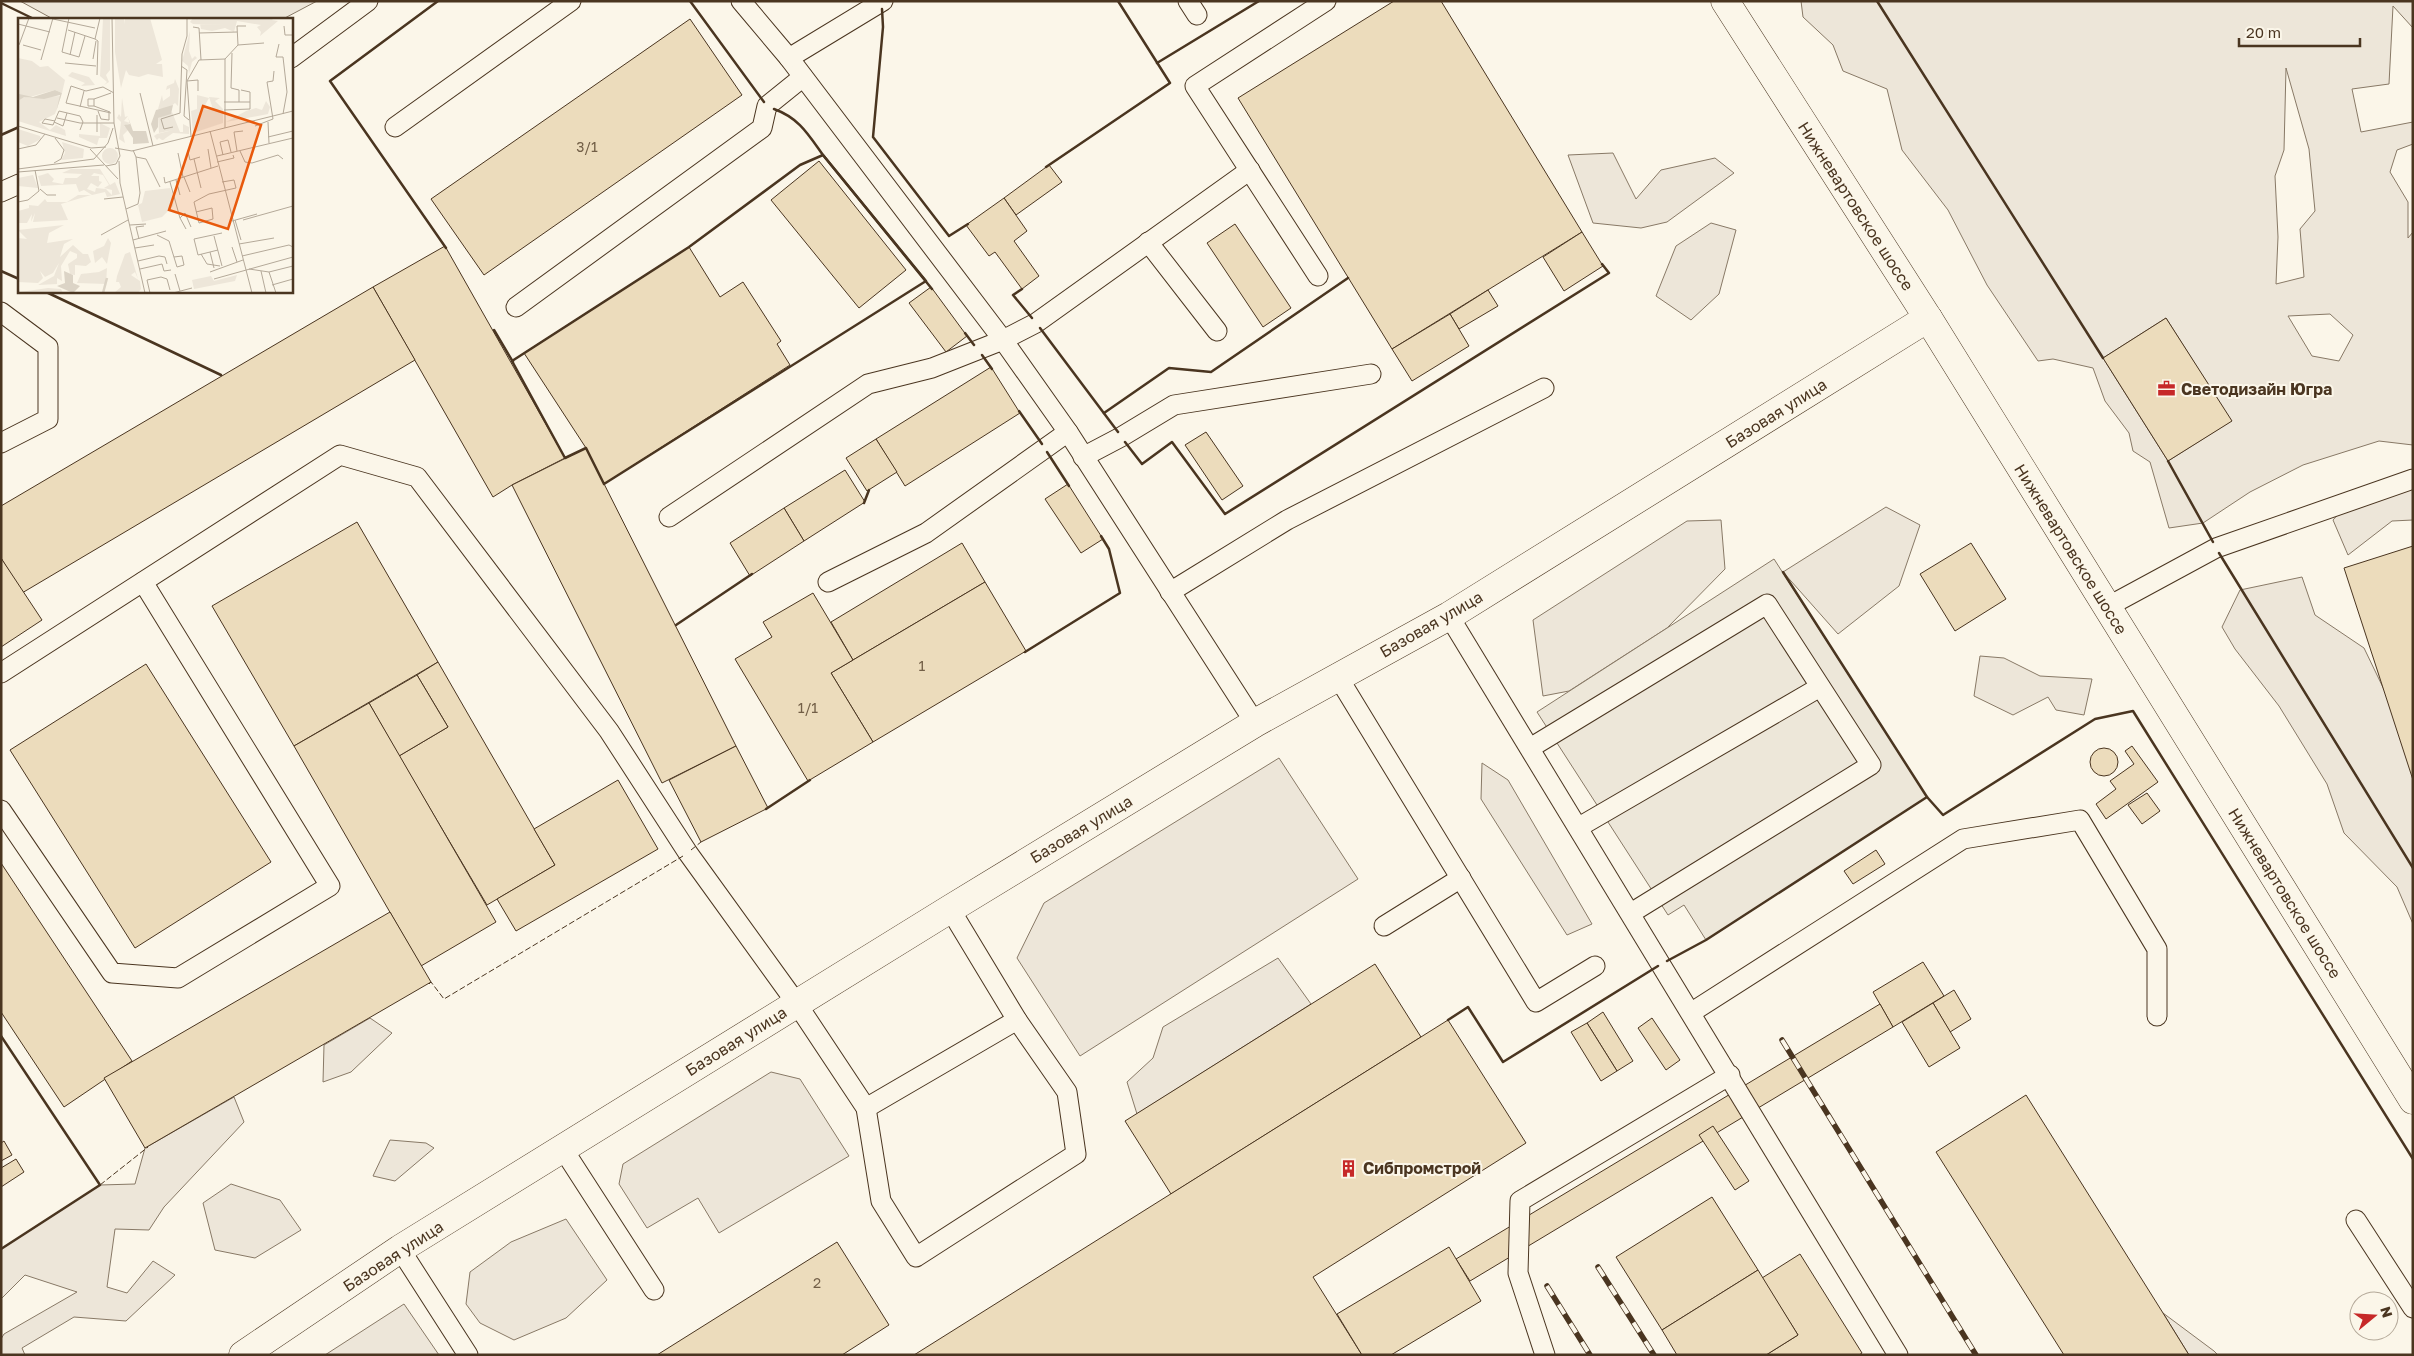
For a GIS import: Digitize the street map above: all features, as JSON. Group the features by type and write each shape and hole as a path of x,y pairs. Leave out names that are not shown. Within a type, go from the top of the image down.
{"street":[{"name":"Нижневартовское шоссе","path":"1725,1 1928,318 2413,1100"},
{"name":"Базовая улица","path":"243,1355 400,1249 950,909 1255,723 1449,616 1928,318"}],"lane":[{"path":"292,57 368,1"},
{"path":"395,127 571,1"},
{"path":"740,1 789,58 1003,340 1068,432 1255,723"},
{"path":"789,58 883,1"},
{"path":"1318,276 1196,86 1326,1"},
{"path":"516,307 762,128 767,106 803,77"},
{"path":"669,516 868,384 932,368 1003,340 1036,323 1250,170"},
{"path":"1,192 18,184"},
{"path":"1148,242 1217,331"},
{"path":"1,312 48,347 48,419 1,443"},
{"path":"1084,457 1174,405 1371,374"},
{"path":"1170,592 1287,520 1544,388"},
{"path":"828,582 926,533 1068,432"},
{"path":"1,673 340,455 417,477 609,731 688,853 797,1004 866,1108 881,1201 916,1257 1076,1154 1068,1092 1017,1020 950,909"},
{"path":"2107,607 2216,548 2413,479"},
{"path":"1,810 112,973 178,978 330,886 143,582"},
{"path":"1530,748 1767,604 1871,764 1631,913"},
{"path":"1449,616 1692,1012 1896,1354"},
{"path":"1338,677 1536,1002 1595,966"},
{"path":"1579,827 1820,687"},
{"path":"1692,1012 1963,839 2080,820 2157,949 2157,1016"},
{"path":"1384,926 1461,878"},
{"path":"866,1108 1017,1020"},
{"path":"1545,1355 1518,1273 1520,1201 1730,1075"},
{"path":"563,1149 654,1290"},
{"path":"2356,1220 2413,1308"},
{"path":"400,1249 468,1355"}],"shaded area":[{"path":"20,1 317,1 285,18 51,18"},
{"path":"1801,1 2413,1 2413,28 2393,6 2389,84 2352,89 2361,132 2413,122 2413,144 2397,150 2390,172 2408,202 2408,238 2413,232 2413,445 2379,441 2303,465 2250,492 2203,523 2169,528 2150,462 2133,451 2129,433 2105,401 2093,368 2053,359 2038,361 1987,285 1948,210 1902,150 1887,89 1843,71 1833,45 1803,17","holes":["2286,68 2309,149 2315,211 2300,229 2304,277 2276,284 2278,237 2275,176 2284,150","2330,314 2353,335 2339,361 2312,356 2288,316","2166,318 2231,421 2168,461 2103,358"]},
{"path":"1613,153 1636,199 1661,170 1715,158 1734,173 1667,222 1641,228 1593,223 1568,155"},
{"path":"1711,223 1736,230 1719,294 1691,320 1656,296 1676,246"},
{"path":"2413,472 2413,520 2392,521 2348,555 2333,520 2360,490"},
{"path":"1886,507 1920,525 1899,586 1838,634 1783,572"},
{"path":"1721,520 1725,569 1667,628 1569,691 1543,696 1533,620 1687,521"},
{"path":"1774,559 1927,797 1706,940 1684,905 1668,915 1537,712"},
{"path":"2302,577 2315,615 2364,648 2391,704 2413,774 2413,924 2397,887 2344,833 2327,784 2279,706 2235,649 2222,627 2240,590"},
{"path":"1980,656 2004,658 2040,676 2092,679 2084,715 2056,710 2048,697 2013,715 1974,696"},
{"path":"1279,758 1358,879 1080,1056 1017,958 1044,903"},
{"path":"1482,763 1508,780 1592,924 1567,935 1481,799"},
{"path":"1278,958 1311,1004 1137,1114 1127,1082 1153,1058 1163,1027"},
{"path":"370,1018 392,1033 351,1072 323,1082 324,1045"},
{"path":"771,1072 800,1079 849,1156 719,1233 698,1198 647,1228 619,1184 623,1164"},
{"path":"234,1097 244,1122 164,1207 149,1230 115,1229 107,1287 127,1293 153,1261 175,1275 126,1321 74,1317 22,1348 25,1355 1,1355 1,1339 4,1334 77,1292 25,1275 1,1299 1,1249 100,1185 135,1184 145,1148"},
{"path":"390,1140 426,1143 434,1148 395,1181 373,1176"},
{"path":"231,1184 280,1200 301,1230 255,1258 215,1250 203,1203"},
{"path":"566,1219 607,1280 566,1318 514,1340 480,1323 466,1304 470,1272 511,1242"},
{"path":"404,1304 439,1355 325,1355"},
{"path":"2163,1313 2214,1351 2218,1355 2189,1355"}],"building":[{"path":"1394,1 1441,1 1582,232 1392,349 1238,98"},
{"path":"690,19 742,95 484,275 431,199"},
{"path":"819,161 906,270 859,308 771,200"},
{"path":"1049,165 1062,182 1016,215 1004,198"},
{"path":"1004,198 1027,231 1014,241 1039,276 1022,289 995,252 989,256 966,225"},
{"path":"1235,224 1291,308 1263,327 1207,243"},
{"path":"1582,232 1603,266 1564,291 1543,257"},
{"path":"445,246 565,458 512,485 493,497 373,287"},
{"path":"689,247 720,297 743,282 781,341 777,344 790,365 604,484 586,448 524,353"},
{"path":"373,287 415,360 22,593 1,558 1,506"},
{"path":"931,287 967,336 946,352 909,303"},
{"path":"1488,290 1498,306 1459,329 1450,314"},
{"path":"1450,314 1469,346 1412,381 1392,349"},
{"name":"Светодизайн Югра","path":"2166,318 2232,421 2168,461 2103,358"},
{"path":"991,367 1020,413 905,486 876,439"},
{"path":"1206,432 1243,486 1222,500 1185,445"},
{"path":"876,439 897,472 867,491 846,458"},
{"path":"586,448 736,746 662,783 512,485"},
{"path":"845,470 865,502 804,541 784,508"},
{"path":"1068,484 1103,539 1081,553 1045,499"},
{"path":"784,508 804,541 750,576 730,543"},
{"path":"357,522 438,662 294,746 212,606"},
{"path":"962,543 985,582 853,660 831,622"},
{"path":"1971,543 2006,599 1955,631 1920,574"},
{"path":"2413,546 2413,780 2344,568"},
{"path":"1,558 42,620 1,647"},
{"path":"985,582 1026,651 873,742 831,673"},
{"path":"813,593 853,660 831,673 873,742 808,781 735,659 772,637 763,622"},
{"path":"438,662 555,865 487,905 399,756 448,727 417,675"},
{"path":"146,664 271,862 135,948 10,750"},
{"path":"417,675 448,727 399,756 369,703"},
{"path":"369,703 496,922 421,966 294,746"},
{"path":"736,746 768,808 701,842 669,780"},
{"path":"2132,746 2158,782 2106,819 2096,804 2116,789 2110,781 2134,764 2125,751"},
{"path":"2104,748 2114,752 2118,762 2114,772 2104,776 2094,772 2090,762 2094,752"},
{"path":"618,780 658,849 516,931 497,899 555,865 534,829"},
{"path":"2147,793 2160,811 2142,824 2128,805"},
{"path":"1876,850 1885,864 1853,884 1844,871"},
{"path":"1,863 132,1061 64,1107 1,1012"},
{"path":"390,912 431,982 145,1148 104,1078"},
{"path":"1923,962 1944,996 1893,1027 1873,992"},
{"path":"1375,964 1421,1037 1171,1194 1125,1121"},
{"path":"1954,990 1971,1019 1950,1032 1933,1003"},
{"path":"1933,1003 1960,1048 1929,1067 1902,1022"},
{"path":"1880,1004 1893,1027 1470,1281 1456,1259"},
{"path":"1603,1012 1633,1061 1617,1071 1587,1023"},
{"path":"1652,1018 1680,1060 1666,1070 1638,1028"},
{"name":"Сибпромстрой","path":"1448,1020 1526,1143 1313,1277 1362,1355 914,1355"},
{"path":"1587,1023 1617,1071 1601,1081 1571,1032"},
{"path":"2026,1095 2189,1355 2064,1355 1936,1152"},
{"path":"1713,1126 1749,1181 1735,1190 1699,1135"},
{"path":"4,1141 12,1155 1,1161 1,1143"},
{"path":"16,1159 24,1172 1,1187 1,1168"},
{"path":"1712,1197 1758,1270 1662,1330 1616,1257"},
{"path":"837,1242 889,1325 842,1355 657,1355"},
{"path":"1449,1247 1481,1301 1391,1355 1362,1355 1337,1314"},
{"path":"1800,1254 1862,1353 1859,1355 1766,1355 1798,1335 1762,1278"},
{"path":"1758,1270 1798,1335 1766,1355 1677,1355 1662,1330"}],"railway":[{"path":"1782,1040 1976,1355"},
{"path":"1598,1267 1654,1355"},
{"path":"1547,1286 1590,1355"}],"fence":[{"path":"691,850 701,842"},
{"path":"429,984 431,982 444,999 683,856"},
{"path":"100,1185 148,1147"}],"wall":[{"path":"438,1 330,81 446,248"},
{"path":"690,1 764,102"},
{"path":"1046,167 1170,83 1118,1"},
{"path":"1157,63 1259,1"},
{"path":"1877,1 2103,358"},
{"path":"1,3 32,18"},
{"path":"882,9 883,27 873,137 949,236 968,224"},
{"path":"774,109 797,122 813,140 823,155 932,289"},
{"path":"1,135 18,127"},
{"path":"823,155 926,281 604,484 586,448 565,458 512,361 689,247 800,165 823,155"},
{"path":"1125,442 1142,464 1172,442 1225,514 1609,273 1602,264"},
{"path":"1,271 18,279"},
{"path":"1104,413 1169,368 1211,372 1348,278"},
{"path":"1022,289 1013,295 1032,318"},
{"path":"46,292 221,375"},
{"path":"1040,328 1118,432"},
{"path":"494,330 513,362"},
{"path":"965,333 974,345"},
{"path":"982,355 992,369"},
{"path":"1019,411 1042,444"},
{"path":"1047,452 1069,486"},
{"path":"2168,461 2213,542"},
{"path":"864,503 869,490"},
{"path":"1025,652 1120,593 1109,549 1101,536"},
{"path":"2219,553 2413,868"},
{"path":"1783,572 1927,797 1943,815 2095,719 2133,711 2413,1159"},
{"path":"676,625 752,574"},
{"path":"766,809 810,780"},
{"path":"1667,961 1706,940 1927,797"},
{"path":"1448,1020 1468,1007 1503,1062 1658,966"},
{"path":"1,1036 100,1185 1,1249"}],"place":[{"name":"Светодизайн Югра","path":"2167,389"},
{"name":"Сибпромстрой","path":"1349,1168"}]}
